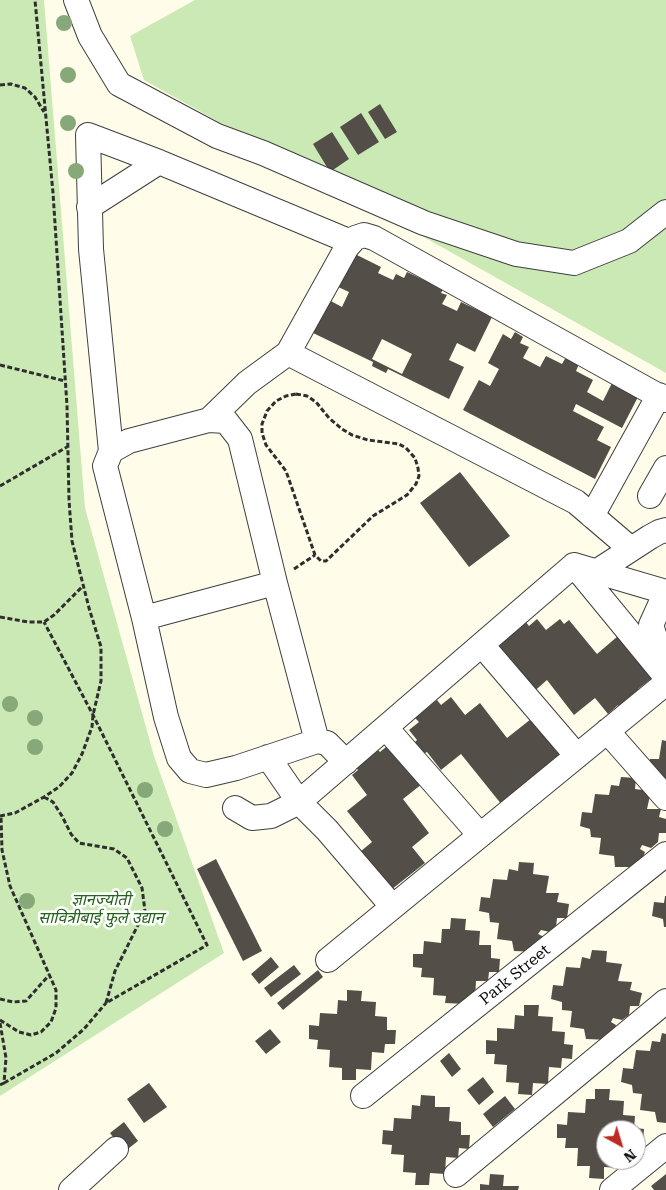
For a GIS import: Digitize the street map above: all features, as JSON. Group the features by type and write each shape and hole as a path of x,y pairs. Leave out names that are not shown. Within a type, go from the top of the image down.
{"street":[{"path":"76,0 90,36 119,84 217,136 263,153 424,223 516,254 574,263 629,241 666,212"},
{"path":"346,762 327,742 317,741 236,768 206,775 190,771 179,758 166,718 144,618 105,466 112,451 90,249 88,135 159,162 351,242"},
{"path":"90,207 159,162"},
{"path":"210,420 247,383 288,353 347,247 355,238 364,235 374,238 662,398 592,516"},
{"path":"288,353 571,500 631,549"},
{"path":"112,451 129,441 210,420 226,421 240,438 274,582 317,741"},
{"path":"650,496 666,468"},
{"path":"235,808 252,818 271,816 299,802 482,645 585,568 631,549 659,532 666,530"},
{"path":"585,568 666,592 651,625 666,670"},
{"path":"585,568 666,677"},
{"path":"144,618 274,582"},
{"path":"482,645 577,756"},
{"path":"328,960 666,683"},
{"path":"386,728 480,835"},
{"path":"607,731 666,798"},
{"path":"268,757 299,802 327,830 392,906"},
{"name":"Park Street","path":"363,1096 666,854"},
{"path":"456,1175 666,1001"},
{"path":"612,1190 666,1146"},
{"path":"71,1190 116,1149"}],"path":[{"path":"0,1022 19,1032 31,1035 41,1032 51,1022 56,1008 56,990 10,886 2,850 0,816 16,812 44,797 59,787 72,773 82,754 92,727 100,681 101,647 72,541 65,381 53,193 35,0"},
{"path":"0,85 12,84 25,88 36,97 46,115"},
{"path":"0,365 65,381"},
{"path":"296,394 307,396 316,402 342,429 352,435 368,440 399,444 406,448 415,458 419,476 416,484 407,495 373,516 326,561 321,561 314,555 286,472 266,444 262,433 262,424 267,411 276,400 296,394"},
{"path":"0,486 68,446"},
{"path":"0,617 28,622 44,622 54,615 83,586"},
{"path":"2,1084 56,1053 84,1029 106,1003 207,945 93,715 44,622"},
{"path":"44,797 53,802 71,834 79,843 114,849 127,858 142,888 145,911 115,971 106,1003"},
{"path":"0,999 13,1002 26,1001 50,973"},
{"path":"0,1022 6,1058 2,1084"}],"green space":[{"name":"ज्ञानज्योती सावित्रीबाई फुले उद्यान","path":"0,0 44,0 85,508 154,756 224,953 0,1096"},
{"path":"195,0 666,0 666,373 144,80 130,36"}],"building":[{"path":"380,104 397,132 385,139 368,112"},
{"path":"361,113 379,142 358,155 340,127"},
{"path":"332,132 349,159 330,172 313,144"},
{"path":"353,253 381,267 378,273 393,280 396,274 404,278 407,272 443,289 441,293 447,295 442,304 457,311 461,302 492,317 475,352 457,343 449,360 464,367 449,399 388,369 386,373 372,366 373,362 311,332 327,299 342,307 349,292 336,286","holes":["382,339 412,354 402,374 372,359"]},
{"path":"515,332 523,337 520,343 529,347 523,358 540,367 546,356 562,364 566,357 579,364 576,371 593,380 587,392 603,401 613,381 639,395 622,428 576,404 573,411 604,427 597,440 611,447 595,479 463,410 479,380 490,386 499,369 488,363 503,334 511,339"},
{"path":"460,472 510,536 469,567 420,503"},
{"path":"537,619 546,630 560,619 564,624 569,620 597,654 618,636 652,678 638,689 642,694 622,710 618,705 608,714 595,698 574,715 547,680 530,695 492,648 525,621 529,626"},
{"path":"451,697 465,715 480,703 507,738 531,719 561,757 502,805 461,754 441,770 427,752 423,754 414,743 417,740 409,730 419,722 415,718 437,700 441,705"},
{"path":"662,740 666,741 666,784 648,773 650,759 659,759"},
{"path":"392,742 422,784 403,799 429,833 412,847 425,863 387,893 355,856 372,842 347,811 367,795 352,775 358,770 354,765 376,748 380,752"},
{"path":"621,777 636,778 635,789 651,791 647,809 661,809 659,817 666,819 666,833 659,833 658,842 651,848 642,845 640,849 645,852 639,867 615,867 614,856 599,854 601,838 591,837 590,829 580,826 582,812 592,813 595,794 609,795 611,785 619,786"},
{"path":"216,859 262,951 243,961 197,869"},
{"path":"519,862 534,863 533,874 549,876 546,893 559,893 557,902 569,904 567,918 557,918 556,927 550,932 541,930 538,934 544,937 538,952 514,951 512,941 497,939 499,923 490,922 489,913 479,911 481,897 490,898 493,879 507,880 509,869 518,871"},
{"path":"665,896 666,927 664,927 663,919 652,916 654,902 664,903"},
{"path":"451,918 466,919 465,930 480,931 479,945 491,945 491,958 500,959 499,972 489,972 488,981 476,981 475,998 466,997 466,1004 445,1003 446,996 433,995 434,978 421,977 422,968 413,967 413,954 423,954 424,941 441,943 442,929 450,929"},
{"path":"592,950 607,951 606,962 622,964 618,981 632,982 630,990 642,993 639,1006 630,1006 629,1015 622,1020 613,1018 611,1022 616,1025 610,1040 586,1039 584,1029 570,1027 572,1011 562,1010 562,1002 551,999 553,985 563,986 566,967 580,968 582,957 590,959"},
{"path":"271,957 279,967 259,984 251,974"},
{"path":"294,965 301,974 271,997 264,988"},
{"path":"318,970 323,977 283,1010 277,1003"},
{"path":"347,990 362,991 361,1001 376,1002 375,1016 387,1017 387,1030 396,1030 395,1044 385,1044 384,1053 372,1052 371,1070 356,1069 356,1080 342,1080 342,1068 329,1067 330,1050 317,1049 318,1040 309,1039 309,1025 319,1026 320,1013 337,1014 338,1000 347,1001"},
{"path":"524,1005 539,1005 538,1016 553,1017 552,1031 565,1032 564,1044 573,1045 572,1059 562,1058 561,1068 549,1067 548,1084 533,1083 532,1095 518,1094 519,1083 506,1082 507,1065 494,1064 495,1054 486,1054 486,1040 497,1041 497,1028 514,1029 515,1015 524,1016"},
{"path":"270,1029 281,1042 266,1054 255,1041"},
{"path":"662,1033 666,1034 666,1123 657,1122 655,1112 640,1110 642,1094 633,1093 632,1085 621,1082 623,1068 633,1069 636,1050 650,1051 652,1041 660,1042"},
{"path":"449,1053 461,1069 452,1077 440,1061"},
{"path":"483,1077 494,1092 479,1105 467,1090"},
{"path":"149,1083 167,1107 144,1123 127,1099"},
{"path":"595,1089 610,1089 609,1100 624,1101 623,1115 635,1116 635,1120 596,1120 596,1170 604,1170 604,1179 589,1178 590,1166 577,1166 578,1148 565,1148 566,1138 557,1138 557,1124 567,1125 568,1112 585,1113 586,1099 595,1099"},
{"path":"421,1095 435,1096 435,1107 450,1107 449,1121 461,1122 461,1135 470,1135 469,1149 459,1148 458,1158 446,1157 445,1174 430,1173 429,1185 415,1185 416,1173 403,1172 404,1155 391,1154 392,1145 382,1144 383,1130 393,1131 394,1118 411,1119 412,1105 420,1106"},
{"path":"505,1096 515,1109 493,1127 483,1114"},
{"path":"124,1122 138,1141 124,1152 110,1133"},
{"path":"490,1174 504,1175 503,1186 519,1186 518,1190 480,1190 480,1184 489,1185"},
{"path":"666,1174 666,1190 654,1190 651,1186"}]}
